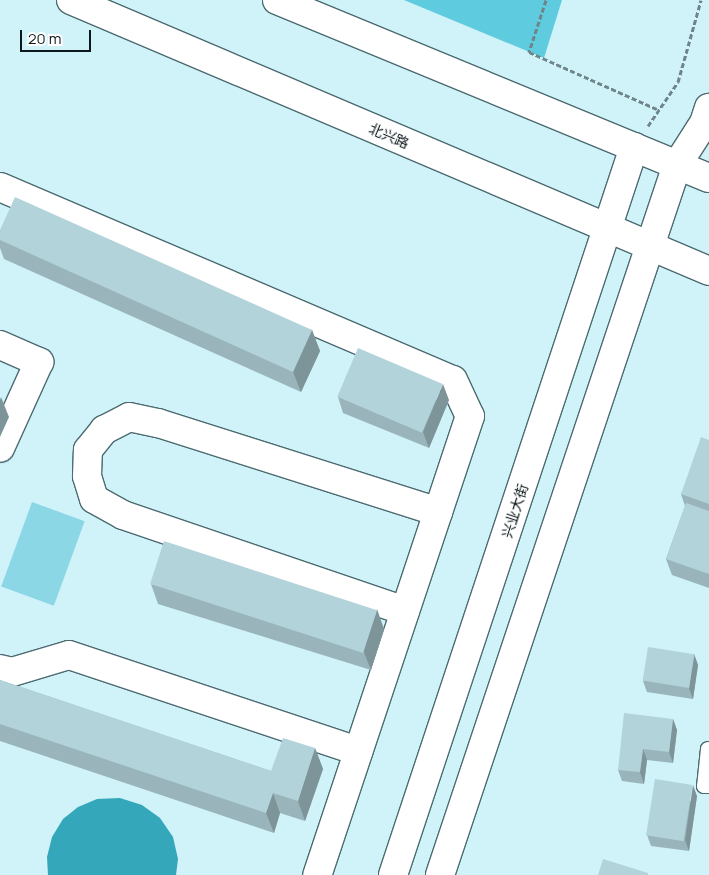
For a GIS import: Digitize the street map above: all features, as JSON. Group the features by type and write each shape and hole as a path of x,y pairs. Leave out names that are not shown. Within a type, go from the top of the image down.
{"main road":[{"name":"北兴路","path":"70,0 709,270"},
{"path":"277,0 709,178"},
{"path":"440,875 652,247 677,165 704,123 709,108"},
{"name":"兴业大街","path":"393,875 609,229 634,147"},
{"path":"0,188 453,380 470,416 317,875"},
{"path":"0,345 39,362 0,448"},
{"path":"405,611 123,515 94,499 87,476 88,450 104,430 129,417 158,423 438,512"},
{"path":"0,669 12,672 69,655 358,751"}],"lane":[{"path":"708,749 704,786 709,786"}],"path":[{"path":"546,0 529,52 659,110"},
{"path":"634,147 678,82 702,0"}],"shaded area":[{"path":"404,0 562,0 544,58"},
{"path":"32,502 85,521 54,606 1,587"},
{"path":"120,798 142,805 160,818 173,837 178,859 176,875 48,875 47,857 52,837 63,819 78,807 97,799"}],"building":[{"path":"15,197 312,330 293,372 0,240 0,230"},
{"path":"358,348 443,384 422,433 337,397"},
{"path":"701,437 709,440 709,504 681,494"},
{"path":"686,503 709,511 709,574 666,559"},
{"path":"164,541 377,610 363,653 150,584"},
{"path":"648,647 694,654 689,688 643,681"},
{"path":"0,680 271,771 283,738 315,748 298,801 273,793 266,813 0,724"},
{"path":"624,713 673,719 669,752 643,749 640,772 618,770"},
{"path":"655,779 693,785 684,841 646,835"},
{"path":"603,859 648,873 648,875 598,875"}]}
